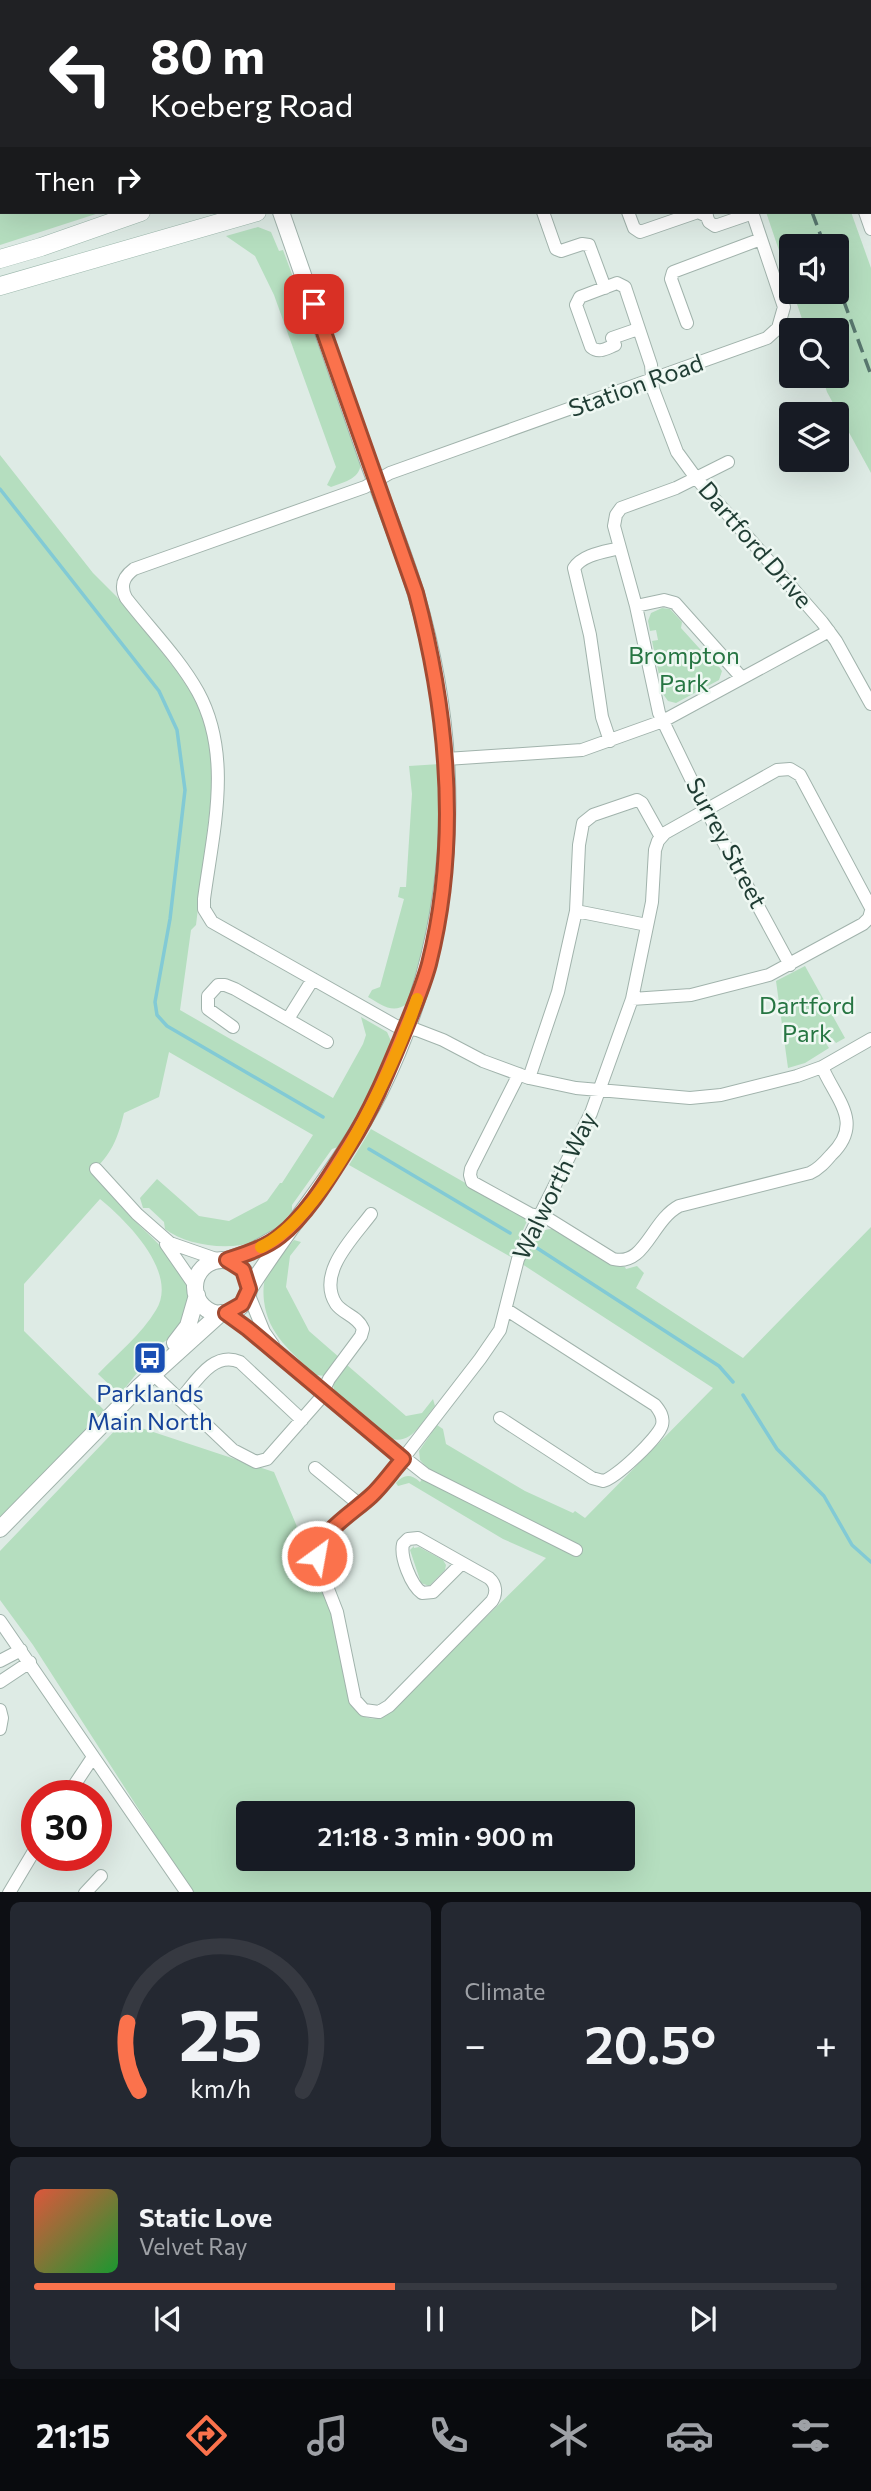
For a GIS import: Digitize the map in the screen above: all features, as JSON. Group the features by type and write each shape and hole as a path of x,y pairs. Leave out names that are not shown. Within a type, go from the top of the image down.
{"main road":[{"path":"0,259 135,214"},
{"path":"0,286 250,214"}],"street":[{"path":"0,1529 138,1388 223,1313 238,1308 357,1133 381,1089 428,965 439,914 447,812 446,759 439,691 425,628 416,593 282,214"},
{"path":"544,214 556,248 561,251 582,244 589,245 605,288 580,297 576,303 591,347 600,351 615,345 612,338 638,329"},
{"path":"629,214 634,228 640,232 692,214"},
{"path":"706,214 710,224 717,226 749,214"},
{"name":"Station Road","path":"313,979 212,922 207,916 204,899 219,777 214,732 191,681 126,598 122,588 125,578 134,569 263,524 376,481 390,473 767,338 778,328 784,307 752,214"},
{"path":"687,323 671,279 673,272 761,239"},
{"name":"Dartford Drive","path":"605,288 617,283 624,285 651,365 653,389 677,452 696,478 829,631 871,704"},
{"path":"696,478 728,462"},
{"name":"Surrey Street","path":"696,478 618,511 614,522 636,606 655,698 663,721 706,810 790,965"},
{"path":"610,741 602,717 590,635 574,568 588,557 620,548"},
{"path":"636,606 664,600 675,603 742,678"},
{"path":"446,759 565,752 610,741 663,721 829,631"},
{"path":"632,999 691,995 769,975 863,924 869,918 871,909 800,775 794,770 777,770 661,837 642,803 637,800 587,818 583,823 579,845 576,911 558,992 524,1076 470,1175 475,1184 530,1214 547,1218 612,1259 622,1260 636,1255 664,1217 679,1206 814,1172 841,1146 848,1128 846,1118 822,1067"},
{"name":"Walworth Way","path":"462,1563 492,1581 496,1593 492,1601 389,1706 379,1712 364,1710 355,1700 337,1612 317,1556 318,1547 371,1496 403,1459 500,1330 518,1259 591,1113 632,999 652,902 655,850 661,837"},
{"path":"576,911 648,925"},
{"path":"288,1019 313,979 396,1026 443,1040 483,1061 524,1076 576,1088 710,1097 797,1076 822,1067 871,1038"},
{"path":"233,1027 208,1009 208,996 218,985 235,989 327,1042"},
{"path":"96,1169 174,1253 206,1308 223,1313 248,1329 403,1459 425,1474 576,1550"},
{"path":"138,1388 188,1326 202,1269 265,1245 281,1236 313,1200"},
{"path":"154,1375 233,1450 256,1461 267,1459 323,1393 363,1329 361,1323 337,1306 329,1282 334,1265 371,1214"},
{"path":"151,1227 170,1243 223,1260 243,1270 264,1332 289,1363"},
{"path":"500,1418 592,1478 603,1481 616,1475 658,1433 662,1422 661,1413 654,1405 507,1310"},
{"path":"180,1400 211,1365 220,1359 230,1359 240,1362 302,1420"},
{"path":"315,1468 360,1505"},
{"path":"418,1538 462,1563 433,1592 425,1594 416,1588 402,1547 408,1539 418,1538"},
{"path":"0,1621 187,1892"},
{"path":"0,1661 21,1650"},
{"path":"0,1682 30,1662"},
{"path":"0,1710 0,1728"},
{"path":"78,1780 93,1757"},
{"path":"9,1892 22,1871"},
{"path":"85,1892 102,1876"}],"green space":[{"path":"0,214 96,214 0,245"},
{"path":"767,214 852,214 871,268 871,473 849,432 849,402 832,402 826,388 849,388 849,318 802,318 797,304 849,304 849,234 779,234 779,250"},
{"path":"258,227 271,232 279,251 283,250 361,461 355,476 331,487 327,485 336,467 274,295 255,256 226,236"},
{"path":"0,455 93,573 117,597 176,670 192,694 204,720 211,747 212,792 196,925 191,930 180,1010 333,1098 363,1044 366,1035 361,1017 387,1032 391,1041 374,1082 338,1147 332,1149 292,1205 292,1211 269,1235 258,1241 231,1246 202,1244 175,1235 165,1229 164,1222 149,1208 143,1208 140,1198 157,1179 199,1216 229,1221 267,1201 313,1135 169,1052 159,1097 124,1113 113,1146 92,1173 177,1267 185,1281 188,1296 186,1312 178,1329 146,1355 148,1357 139,1366 141,1368 121,1393 98,1374 144,1327 156,1310 161,1296 161,1280 147,1249 123,1220 100,1199 24,1284 24,1331 105,1411 0,1520"},
{"name":"Brompton Park","path":"662,608 670,609 682,622 681,628 722,671 719,680 676,703 668,701 663,694 652,641 658,640 656,630 650,631 648,621 651,613"},
{"path":"440,764 440,835 433,897 408,1003 403,1007 392,1008 368,997 372,990 380,987 404,899 398,897 400,887 406,887 412,794 409,766"},
{"name":"Dartford Park","path":"805,966 845,1038 836,1043 832,1038 825,1042 829,1048 805,1063 788,1068 776,981"},
{"path":"371,1129 525,1217 527,1221 511,1257 349,1165"},
{"path":"871,1227 871,1892 192,1892 33,1645 0,1600 0,1551 123,1422 274,1472 335,1617 351,1704 368,1718 383,1716 546,1558 503,1539 409,1483 398,1486 396,1483 405,1477 411,1476 420,1482 429,1470 420,1460 419,1451 437,1425 443,1429 446,1444 525,1491 573,1513 575,1511 585,1518 713,1388 522,1264 537,1236 553,1229 605,1262 626,1269 637,1266 644,1273 636,1288 743,1358"},
{"path":"294,1240 301,1242 290,1256 286,1287 309,1331 340,1358 326,1376 315,1375 290,1350 270,1324 266,1313 263,1294 266,1277 272,1265"},
{"path":"347,1365 406,1416 422,1413 433,1399 435,1406 412,1434 399,1440 392,1439 334,1391 333,1383"},
{"path":"414,1546 443,1560 446,1565 445,1570 429,1586 421,1583 410,1550"}],"waterway":[{"path":"0,489 159,691 177,730 185,790 170,919 155,1002 157,1015 167,1026 323,1117"},
{"path":"369,1149 510,1233"},
{"path":"537,1248 719,1366 733,1382"},
{"path":"743,1395 777,1449 824,1496 852,1545 871,1562"}],"railway":[{"path":"813,214 820,234"},
{"path":"845,304 871,375"}],"slow traffic":[{"path":"261,1247 281,1236 334,1171 381,1089 417,999"}],"place":[{"name":"Parklands Main North","path":"150,1358"}],"route":[{"path":"314,304 416,593 439,691 446,759 447,812 445,865 439,914 428,965 414,1008 381,1089 334,1171 281,1236 251,1252 227,1260 239,1265 243,1270 249,1282 249,1289 242,1304 226,1313 403,1459 371,1496 346,1516 323,1540 318,1547 317,1556"}]}
